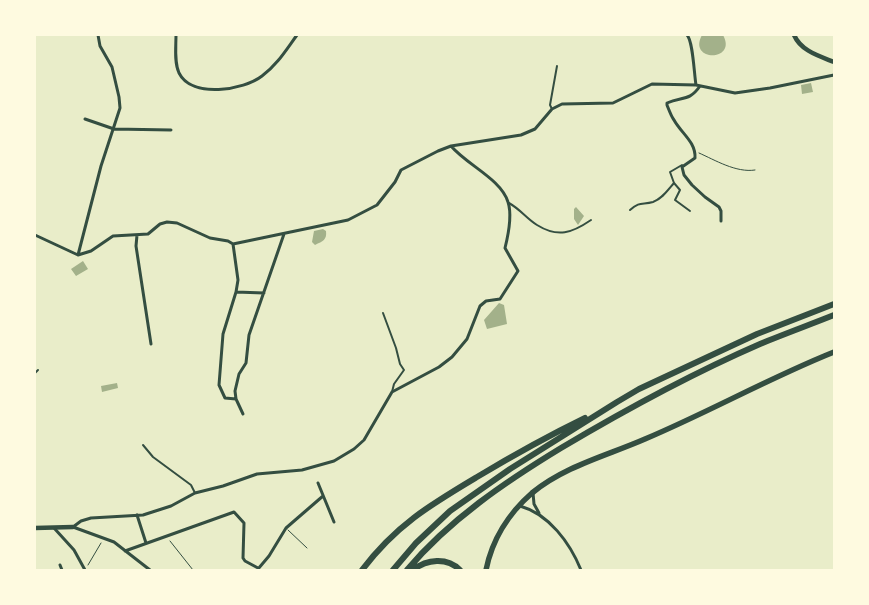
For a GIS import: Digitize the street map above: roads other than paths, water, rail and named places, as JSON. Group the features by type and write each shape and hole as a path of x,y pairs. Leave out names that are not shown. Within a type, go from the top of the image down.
{"highway":[{"path":"362,570 377,550 398,529 426,507 531,444 648,385 757,334 834,304"},
{"path":"407,570 422,552 478,503 594,428 716,364 834,315"},
{"path":"393,570 416,543 450,511 510,469 617,402"},
{"path":"412,570 424,563 433,561 442,561 460,570"}],"main road":[{"path":"486,570 495,541 519,506 532,493 556,476 579,464 644,440 834,352"}],"street":[{"path":"78,255 120,108 112,67 100,46 98,35"},
{"path":"176,35 176,62 179,73 186,82 197,88 228,89 243,86 261,77 279,61 296,35"},
{"path":"687,35 692,43 692,58 698,86 690,97 667,103 674,121 687,135 696,151 695,158 682,167 684,175 705,197 719,207 721,221"},
{"path":"794,35 799,45 834,62"},
{"path":"35,235 78,255 91,251 113,236 148,234 160,224 166,222 177,223 210,238 228,241 233,244 284,234 348,220 377,205 395,182 401,170 451,146 521,135 535,129 552,109 562,104 614,103 652,84 698,86 735,93 834,75"},
{"path":"85,119 114,129 171,130"},
{"path":"73,527 81,521 91,518 143,515 171,506 195,493 223,486 257,474 302,470 334,461 354,449 364,440 392,392 439,367 452,357 467,339 480,306 486,301 500,298 518,271 505,248 508,234 509,204 504,194 493,181 457,153 451,146"},
{"path":"243,414 236,399 235,391 239,374 246,363 248,335 284,234"},
{"path":"137,235 136,246 151,344"},
{"path":"233,244 238,280 223,334 219,385 225,398 236,399"},
{"path":"236,292 264,293"},
{"path":"318,483 334,522"},
{"path":"532,493 534,504 539,513 551,524 567,544 581,570"},
{"path":"125,551 234,512 244,522 243,558 258,569 269,556 286,528 323,496"},
{"path":"519,506 539,513"},
{"path":"137,515 146,543"},
{"path":"35,528 73,527 104,538 114,542 148,569"},
{"path":"54,528 74,550 84,570"},
{"path":"60,564 62,570"}],"lane":[{"path":"552,109 550,105 557,66"},
{"path":"684,164 670,172 674,183 680,190 675,200 690,211"},
{"path":"630,210 637,204 656,201 674,183"},
{"path":"509,204 516,207 537,225 554,232 572,232 591,220"},
{"path":"383,313 400,364 404,370 394,384 392,392"},
{"path":"35,373 38,370"},
{"path":"143,445 153,457 191,485 195,493"}]}
